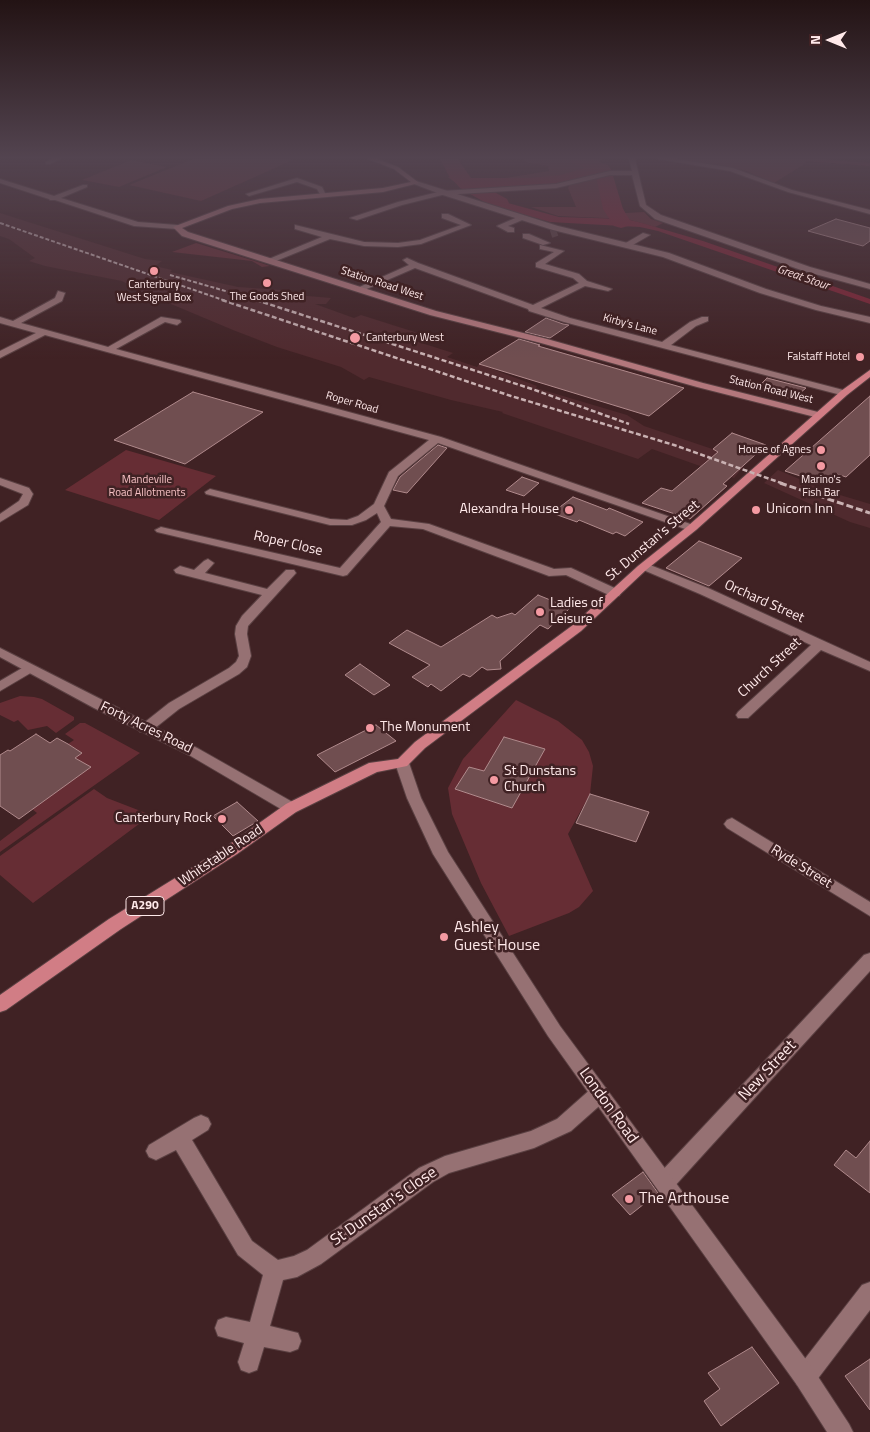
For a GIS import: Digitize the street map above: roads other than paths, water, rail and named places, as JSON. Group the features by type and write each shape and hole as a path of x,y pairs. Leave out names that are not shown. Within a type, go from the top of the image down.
{"main road":[{"name":"Station Road West","path":"177,227 185,234 475,325 544,341 700,385 819,415"},
{"name":"St. Dunstan's Street","path":"402,763 420,745 577,628 844,393 870,373"},
{"name":"Whitstable Road","path":"0,1005 115,924 232,850 290,808 374,767 402,763"}],"street":[{"path":"158,226 177,227"},
{"path":"298,227 329,237 364,244 389,246 413,244 465,226"},
{"path":"501,226 512,230"},
{"path":"541,226 556,232 628,244 666,254 772,294 870,320"},
{"path":"679,226 807,269 870,287"},
{"path":"536,239 556,232"},
{"path":"628,244 646,235"},
{"path":"438,236 447,239"},
{"path":"526,236 560,251 539,265 576,276 584,283 608,289"},
{"path":"268,261 329,237"},
{"name":"Kirby's Lane","path":"359,289 411,263 532,309 662,346 844,393"},
{"path":"532,309 584,283"},
{"path":"13,324 59,299 61,293"},
{"path":"108,350 164,319 177,322"},
{"path":"662,346 689,323 704,319"},
{"name":"Roper Road","path":"0,320 437,439 692,528"},
{"path":"0,355 44,332"},
{"path":"210,492 330,522 348,523 379,506 393,474 437,439"},
{"path":"0,481 25,490 28,494 24,504 0,519"},
{"path":"379,506 387,522 425,526 553,572 566,572 615,593"},
{"name":"Roper Close","path":"161,530 343,572 387,522"},
{"path":"197,574 208,563"},
{"name":"Orchard Street","path":"645,567 704,591 870,666"},
{"path":"180,570 270,594"},
{"path":"145,729 174,706 234,671 242,664 245,656 241,634 242,626 246,619 290,572"},
{"name":"Church Street","path":"743,716 820,644"},
{"name":"Forty Acres Road","path":"0,652 145,729 194,752 290,808"},
{"path":"0,687 29,668"},
{"name":"London Road","path":"402,763 414,798 441,854 554,1031 805,1377 841,1432"},
{"name":"Ryde Street","path":"732,824 870,910"},
{"name":"New Street","path":"665,1182 870,960"},
{"name":"St Dunstan's Close","path":"275,1271 297,1266 314,1257 426,1175 445,1165 534,1139 564,1125 599,1094"},
{"path":"156,1151 201,1124"},
{"path":"179,1137 245,1248 275,1271 249,1362"},
{"path":"805,1377 870,1293"},
{"path":"226,1328 290,1341"}],"water":[{"name":"Great Stour","path":"619,226 652,226 703,241 870,299 870,304 658,231 640,227"}],"tunnel":[{"path":"551,234 557,232"}],"railway":[{"path":"8,226 226,301"},
{"path":"170,275 260,301"},
{"path":"222,300 511,396 674,445 784,484"},
{"path":"256,300 532,389 629,424"},
{"path":"780,483 870,513"}],"place":[{"name":"Canterbury West Signal Box","path":"154,271"},
{"name":"The Goods Shed","path":"267,283"},
{"name":"Canterbury West","path":"355,338"},
{"name":"Falstaff Hotel","path":"860,357"},
{"name":"House of Agnes","path":"821,450"},
{"name":"Marino's Fish Bar","path":"821,466"},
{"name":"Alexandra House","path":"569,510"},
{"name":"Unicorn Inn","path":"756,510"},
{"name":"Ladies of Leisure","path":"540,612"},
{"name":"The Monument","path":"370,728"},
{"name":"St Dunstans Church","path":"494,780"},
{"name":"Canterbury Rock","path":"222,819"},
{"name":"Ashley Guest House","path":"444,937"},
{"name":"The Arthouse","path":"629,1199"}],"park label":[{"name":"Mandeville Road Allotments","path":"147,486"}]}
